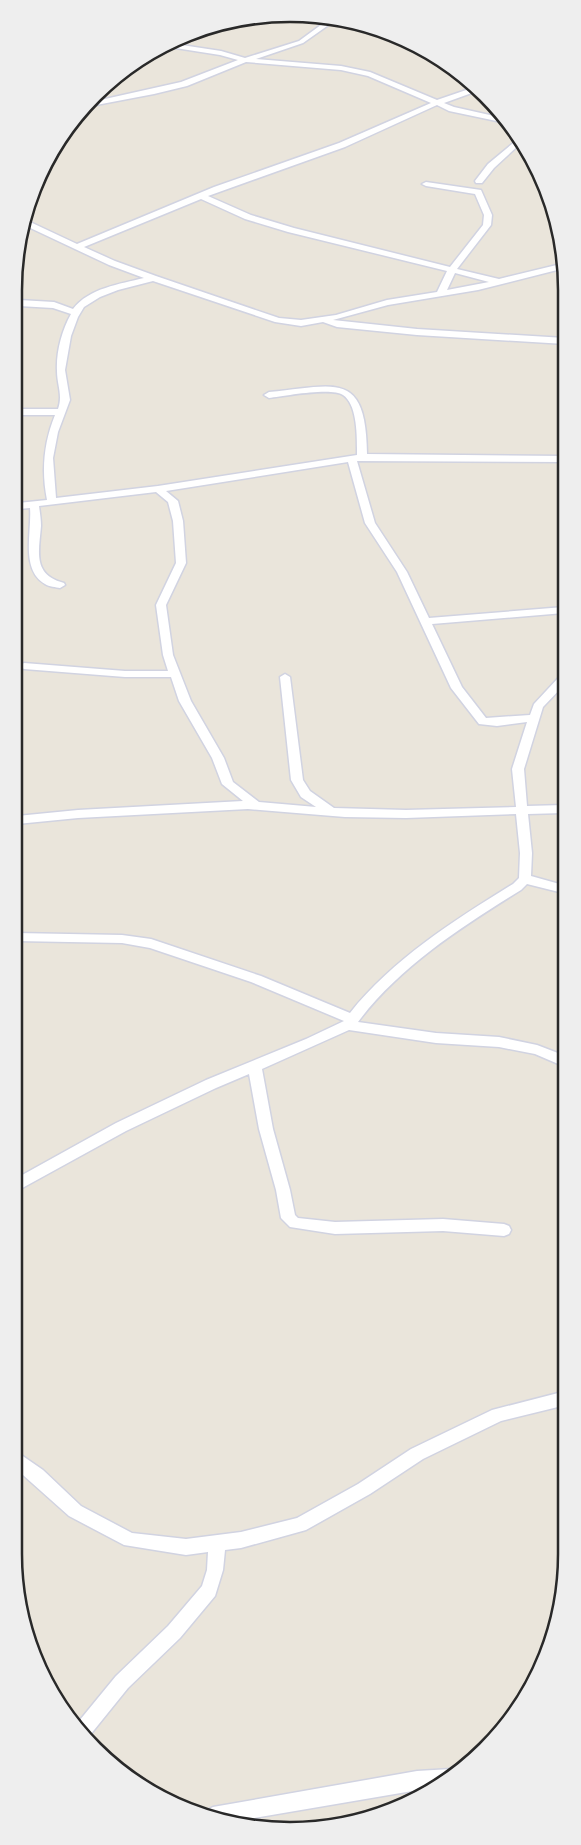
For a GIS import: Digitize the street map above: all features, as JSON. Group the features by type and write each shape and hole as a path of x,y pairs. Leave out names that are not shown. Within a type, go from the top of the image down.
{"street":[{"path":"100,103 173,87 245,60 301,42 325,25"},
{"path":"179,47 221,53 245,60 341,68 370,74 461,112 496,119"},
{"path":"76,247 127,228 202,196 342,145 436,103 469,91"},
{"path":"480,181 491,166 515,145"},
{"path":"426,184 478,192 488,215 487,225 452,270 441,293"},
{"path":"202,196 248,217 291,230 499,281"},
{"path":"31,226 135,272 278,320 301,323 557,267"},
{"path":"124,285 135,272"},
{"path":"52,501 49,490 49,451 60,412 65,403 61,371 63,354 66,337 76,313 88,301 124,285 153,278"},
{"path":"22,303 54,305 76,313"},
{"path":"324,319 337,324 390,330 558,341"},
{"path":"269,395 326,389 348,393 363,431 357,458 370,523 402,572 457,688 483,722 534,718"},
{"path":"22,412 60,412"},
{"path":"22,505 158,489 357,458 558,459"},
{"path":"158,489 173,501 180,544 181,563 175,579 161,604 164,638 174,674 185,700 218,758 228,784 255,805"},
{"path":"34,503 36,524 32,552 38,570 48,582 60,585"},
{"path":"425,621 558,610"},
{"path":"24,666 125,674 174,674"},
{"path":"285,677 297,780 300,790 311,799 335,812"},
{"path":"22,1182 121,1127 351,1022 363,1006 411,960 470,916 517,887 525,879 526,853 518,769 538,706 558,684"},
{"path":"22,820 78,814 255,805 335,812 406,814 558,809"},
{"path":"525,879 558,888"},
{"path":"22,937 122,939 151,944 256,979 351,1022 436,1038 499,1042 537,1050 558,1059"},
{"path":"255,1067 266,1129 283,1190 288,1218 295,1223 334,1228 443,1225 504,1230"},
{"path":"22,1463 75,1511 130,1540 186,1547 241,1540 300,1525 364,1489 417,1454 498,1415 558,1400"},
{"path":"86,1727 122,1682 174,1632 208,1590 215,1570 217,1543"},
{"path":"225,1814 417,1780 436,1779"}]}
